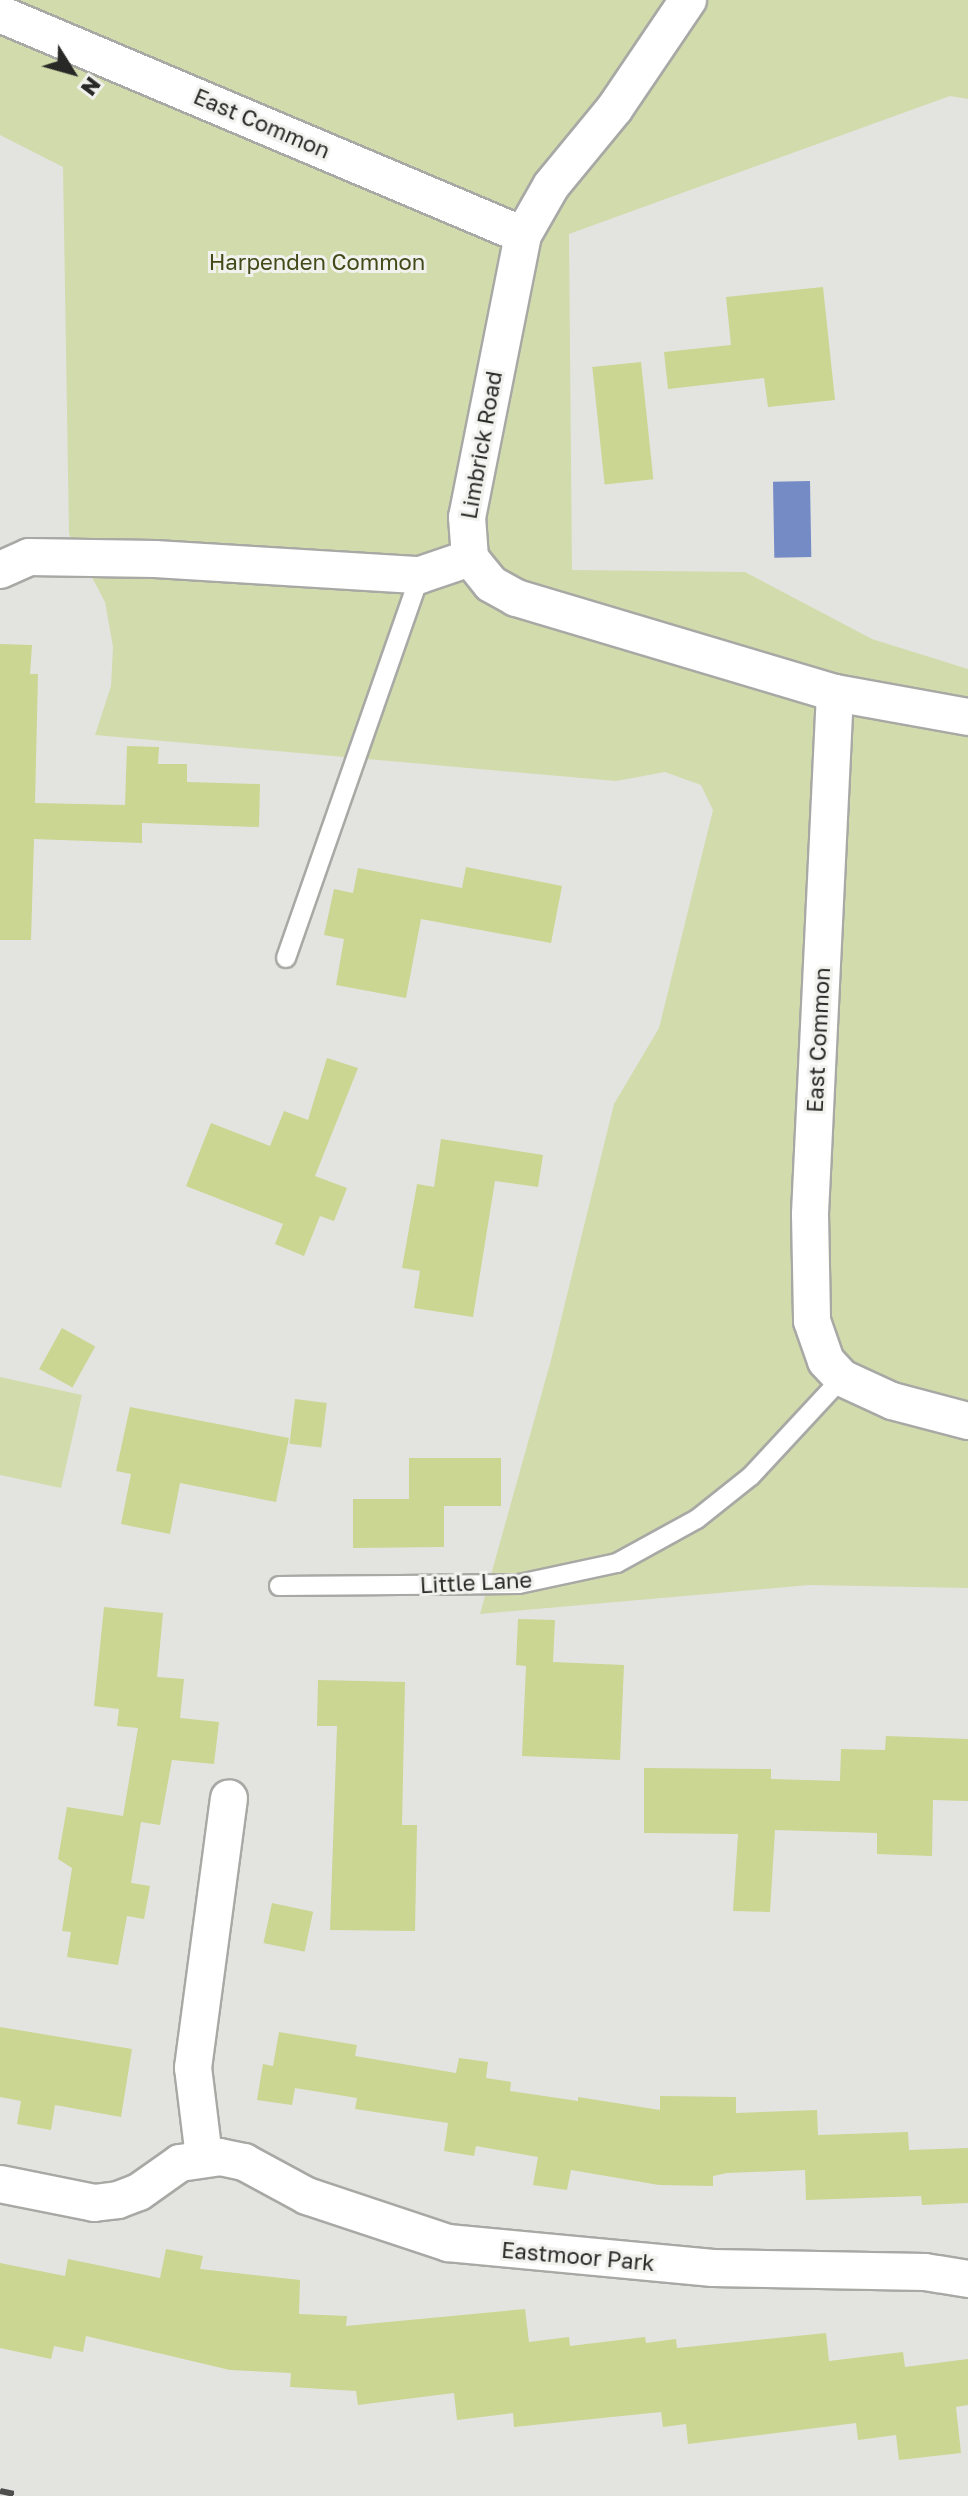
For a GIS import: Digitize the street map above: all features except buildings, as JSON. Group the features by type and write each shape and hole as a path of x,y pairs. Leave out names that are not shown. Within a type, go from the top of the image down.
{"street":[{"name":"Limbrick Road","path":"470,558 467,517 523,235 551,186 615,108 688,0"},
{"name":"East Common","path":"0,14 523,235"},
{"path":"10,555 155,559 420,575 470,558 491,584 516,598 835,693 968,717"},
{"name":"East Common","path":"835,693 810,1214 812,1321 826,1361 842,1378"},
{"path":"842,1378 892,1401 968,1421"},
{"path":"204,2157 193,2068 229,1798"},
{"name":"Eastmoor Park","path":"0,2184 94,2203 118,2200 139,2192 180,2163 204,2157 244,2162 307,2196 448,2243 619,2261 925,2272 968,2279"}],"lane":[{"path":"286,958 420,575"},
{"name":"Little Lane","path":"279,1586 519,1584 617,1563 697,1519 751,1476 842,1378"}],"green space":[{"name":"Harpenden Common","path":"0,0 968,0 968,99 950,96 569,234 572,570 745,572 872,639 968,669 968,1588 809,1585 480,1614 551,1360 614,1104 659,1028 713,810 701,785 665,772 616,781 95,735 111,686 113,647 105,602 69,534 63,167 0,135"},
{"path":"0,1377 82,1395 61,1488 0,1475"}],"water":[{"path":"810,481 811,557 774,558 773,482"}],"railway":[{"path":"0,2491 23,2496"}]}
